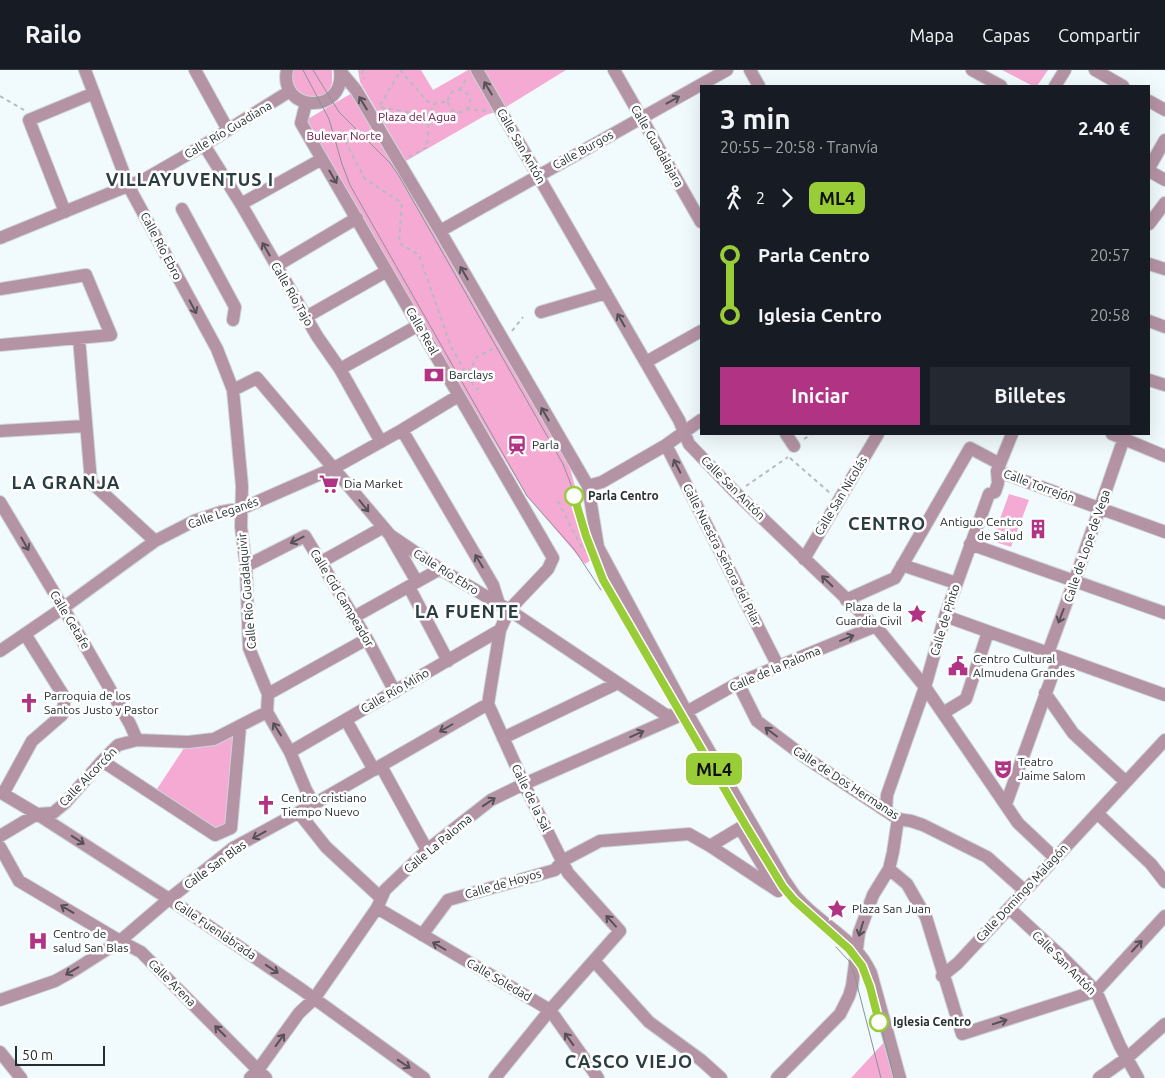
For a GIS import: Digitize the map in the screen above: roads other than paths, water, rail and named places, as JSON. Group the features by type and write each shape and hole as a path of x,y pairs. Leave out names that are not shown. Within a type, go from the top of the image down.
{"street":[{"name":"Calle Río Ebro","path":"85,70 129,187 216,350 233,390 258,378 386,532 440,569 504,607 666,715 681,714"},
{"path":"195,70 228,130"},
{"path":"276,70 288,81 294,96 306,103 321,102 329,99 339,87 340,71"},
{"name":"Calle Guadalajara","path":"614,70 700,220"},
{"name":"Calle Burgos","path":"700,85 727,70"},
{"path":"750,70 758,85"},
{"path":"1056,85 1065,70"},
{"path":"1095,70 1121,85"},
{"path":"340,71 356,90 440,230 588,486 598,548 681,714 783,887"},
{"name":"Calle San Antón","path":"472,73 501,110 646,362 684,431 689,444 736,493 846,600 876,626 925,686 1018,823 1055,858"},
{"path":"977,78 998,85"},
{"name":"Calle Río Guadiana","path":"0,238 129,187 228,130 288,81"},
{"name":"Calle Burgos","path":"440,230 700,85"},
{"path":"65,212 29,120 94,93"},
{"path":"1150,102 1165,110"},
{"name":"Calle Real","path":"306,103 301,123 553,558 548,569 504,607"},
{"path":"1150,167 1165,140"},
{"name":"Calle Río Tajo","path":"204,145 241,204 306,317 340,369 382,442"},
{"path":"241,204 322,159"},
{"path":"1150,170 1165,180"},
{"path":"182,209 235,308 233,320"},
{"path":"1150,223 1163,209"},
{"path":"276,266 357,218"},
{"path":"1150,264 1165,269"},
{"path":"306,317 387,271"},
{"path":"0,290 86,274 111,335 0,345"},
{"path":"541,312 606,293"},
{"path":"1150,322 1165,327"},
{"path":"340,369 419,326"},
{"path":"646,362 700,331"},
{"path":"79,338 91,482 155,541"},
{"path":"1150,380 1165,385"},
{"name":"Calle Río Guadalquivir","path":"233,390 243,508 241,527 246,566 249,648 268,694 266,712"},
{"name":"Calle Leganés","path":"2,644 24,634 63,608 155,541 194,521 221,512 243,508 334,468 382,442 458,396"},
{"path":"588,486 602,482 666,445 700,421"},
{"path":"0,431 86,426"},
{"path":"402,430 504,607 488,704"},
{"path":"786,435 791,451"},
{"name":"Calle San Nicolás","path":"804,559 877,435"},
{"name":"Calle de Pinto","path":"886,811 887,795 925,686 956,583 989,494 995,492 998,483 998,467 1012,435"},
{"path":"1118,436 1165,456"},
{"name":"Calle de Lope de Vega","path":"1006,804 1045,693 1053,655 1075,581 1100,509 1118,436"},
{"name":"Calle Nuestra Señora del Pilar","path":"666,445 778,666"},
{"name":"Calle Torrejón","path":"902,565 970,448 998,467 1100,509 1165,532"},
{"name":"Calle Getafe","path":"0,502 130,724 137,740"},
{"path":"321,562 386,532 413,584 448,661"},
{"name":"Calle Cid Campeador","path":"246,566 305,536 367,639 395,692"},
{"path":"970,544 1165,613"},
{"path":"846,600 895,578 902,565 956,583"},
{"path":"354,617 440,569"},
{"path":"945,616 1165,695"},
{"name":"Calle de la Paloma","path":"681,714 738,683 876,626"},
{"name":"Calle Río Miño","path":"290,752 500,630"},
{"path":"943,713 966,699 988,632"},
{"path":"1,793 32,741 62,715 65,698 24,634"},
{"path":"268,694 367,639"},
{"path":"503,738 618,683"},
{"name":"Calle de Dos Hermanas","path":"738,683 757,721 806,758 898,820 911,821 923,825 987,857 1025,891"},
{"path":"1045,693 1073,733 1126,782"},
{"name":"Calle de la Sal","path":"488,704 524,784 568,873 620,931 550,1010 495,1078"},
{"name":"Calle San Blas","path":"0,1000 55,981 120,941 169,899 234,848 300,813 488,704"},
{"path":"266,712 290,752 314,804"},
{"name":"Calle Alcorcón","path":"0,836 37,814 53,813 65,803 118,745 137,740 188,742 214,740 266,712"},
{"name":"Calle La Paloma","path":"258,1075 299,1013 314,999 386,890 426,850 491,800 681,714"},
{"path":"346,720 378,768 426,850"},
{"path":"102,761 215,835 231,828 240,727"},
{"name":"Calle Domingo Malagón","path":"942,976 958,963 1126,782 1163,746"},
{"name":"Calle Fuenlabrada","path":"1,793 169,899 424,1078"},
{"path":"1099,811 1151,864 1165,882"},
{"name":"Calle Soledad","path":"300,813 326,847 379,903 422,935 550,1010 598,1078"},
{"path":"777,1078 840,1014 852,986 859,933 873,895 888,869 898,820"},
{"path":"710,846 740,828 783,887 856,949 871,973 900,1078"},
{"name":"Calle de Hoyos","path":"422,935 448,900 555,870 562,861 600,840 689,834 783,887"},
{"name":"Calle Arena","path":"0,847 19,881 141,952 258,1075"},
{"path":"888,869 907,884 926,917 942,976 962,1034 1096,991 1165,916"},
{"name":"Calle San Antón","path":"1008,908 1096,991 1120,1046 1138,1078"},
{"path":"594,961 649,1022 684,1047 721,1078"},
{"path":"1100,1078 1127,1058 1165,1024"},
{"path":"0,1052 21,1078"}],"tram line":[{"path":"303,70 329,119 350,185 527,496 574,549 601,590"},
{"path":"313,70 339,112 390,163 399,176 563,464 603,580 772,870 794,900 849,949 862,966 871,987 894,1078"},
{"name":"ML4","path":"574,496 586,536 603,580 783,887 794,900 859,961 868,979 879,1022"},
{"path":"836,947 849,961 854,973 881,1078"}],"place":[{"name":"Barclays","path":"434,375"},
{"name":"Parla","path":"517,445"},
{"name":"Dia Market","path":"329,484"},
{"name":"Parla Centro","path":"574,496"},
{"name":"Antiguo Centro de Salud","path":"1038,529"},
{"name":"Plaza de la Guardia Civil","path":"917,614"},
{"name":"Centro Cultural Almudena Grandes","path":"958,666"},
{"name":"Parroquia de los Santos Justo y Pastor","path":"29,703"},
{"name":"Teatro Jaime Salom","path":"1003,769"},
{"name":"Centro cristiano Tiempo Nuevo","path":"266,805"},
{"name":"Plaza San Juan","path":"837,909"},
{"name":"Centro de salud San Blas","path":"38,941"},
{"name":"Iglesia Centro","path":"879,1022"}],"district":[{"name":"VILLAYUVENTUS I","path":"190,180"},
{"name":"LA GRANJA","path":"66,483"},
{"name":"CENTRO","path":"887,524"},
{"name":"LA FUENTE","path":"467,612"},
{"name":"CASCO VIEJO","path":"629,1062"}],"park label":[{"name":"Plaza del Agua","path":"417,117"},
{"name":"Bulevar Norte","path":"344,136"}]}
